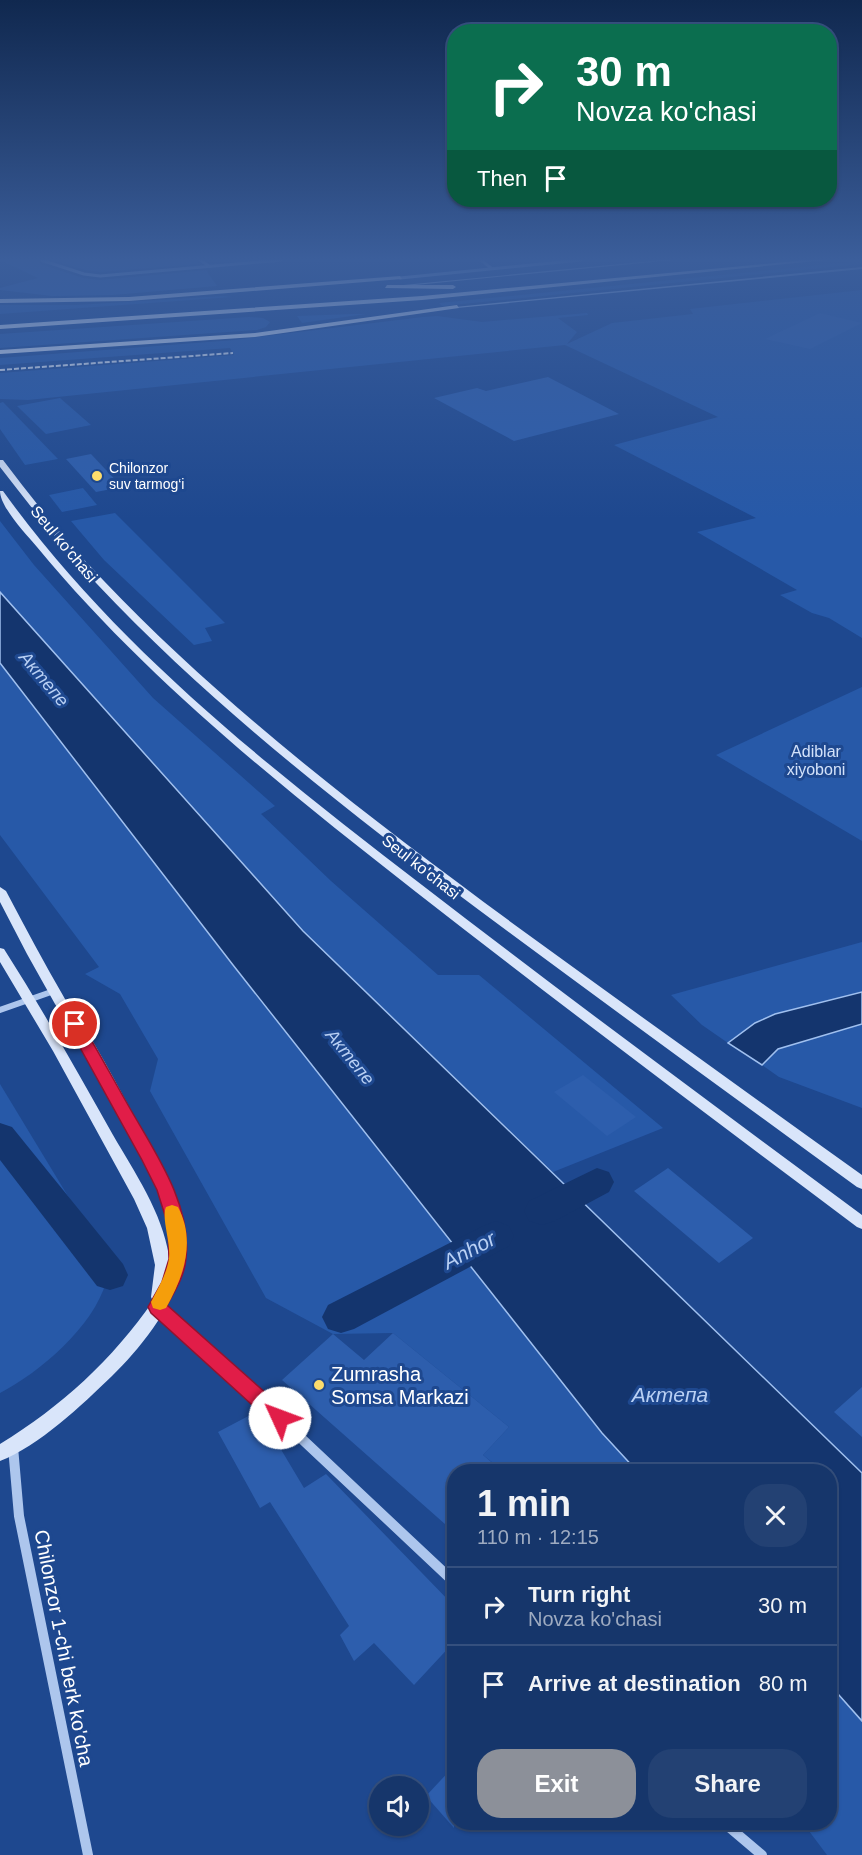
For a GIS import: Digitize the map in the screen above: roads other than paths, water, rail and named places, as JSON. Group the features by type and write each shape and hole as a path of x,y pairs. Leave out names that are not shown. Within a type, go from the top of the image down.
{"main road":[{"path":"0,352 77,347"},
{"name":"Seul ko'chasi","path":"0,462 61,542 113,599 241,718 368,820 862,1183"},
{"name":"Seul ko'chasi","path":"0,493 33,538 66,577 134,647 222,730 347,833 862,1223"},
{"path":"0,891 54,991 86,1041 165,1190 177,1225 178,1259 170,1284 130,1345 94,1382 49,1421 6,1450"},
{"path":"0,952 59,1050 141,1198 155,1228 163,1265 162,1285 157,1307"}],"street":[{"path":"0,1010 54,991"},
{"path":"157,1307 228,1369 447,1575"},
{"name":"Chilonzor 1-chi berk ko'cha","path":"6,1450 88,1855"},
{"path":"732,1830 762,1855"}],"water":[{"name":"Актепа","path":"0,592 303,931 862,1473 862,1721 837,1693 837,1464 631,1464 602,1433 233,965 0,663"},
{"path":"862,992 862,1024 778,1049 762,1065 728,1043 755,1023 775,1014"}],"waterway":[{"name":"Anhor","path":"0,1136 110,1275"},
{"name":"Anhor","path":"542,1211 597,1182"},
{"name":"Anhor","path":"341,1317 496,1236"}],"railway":[{"path":"0,370 233,353"}],"place":[{"name":"Chilonzor suv tarmog‘i","path":"97,476"},
{"name":"Zumrasha Somsa Markazi","path":"319,1385"}],"water label":[{"name":"Актепе","path":"44,679"},
{"name":"Актепе","path":"350,1057"}],"park label":[{"name":"Adiblar xiyoboni","path":"816,760"}]}
